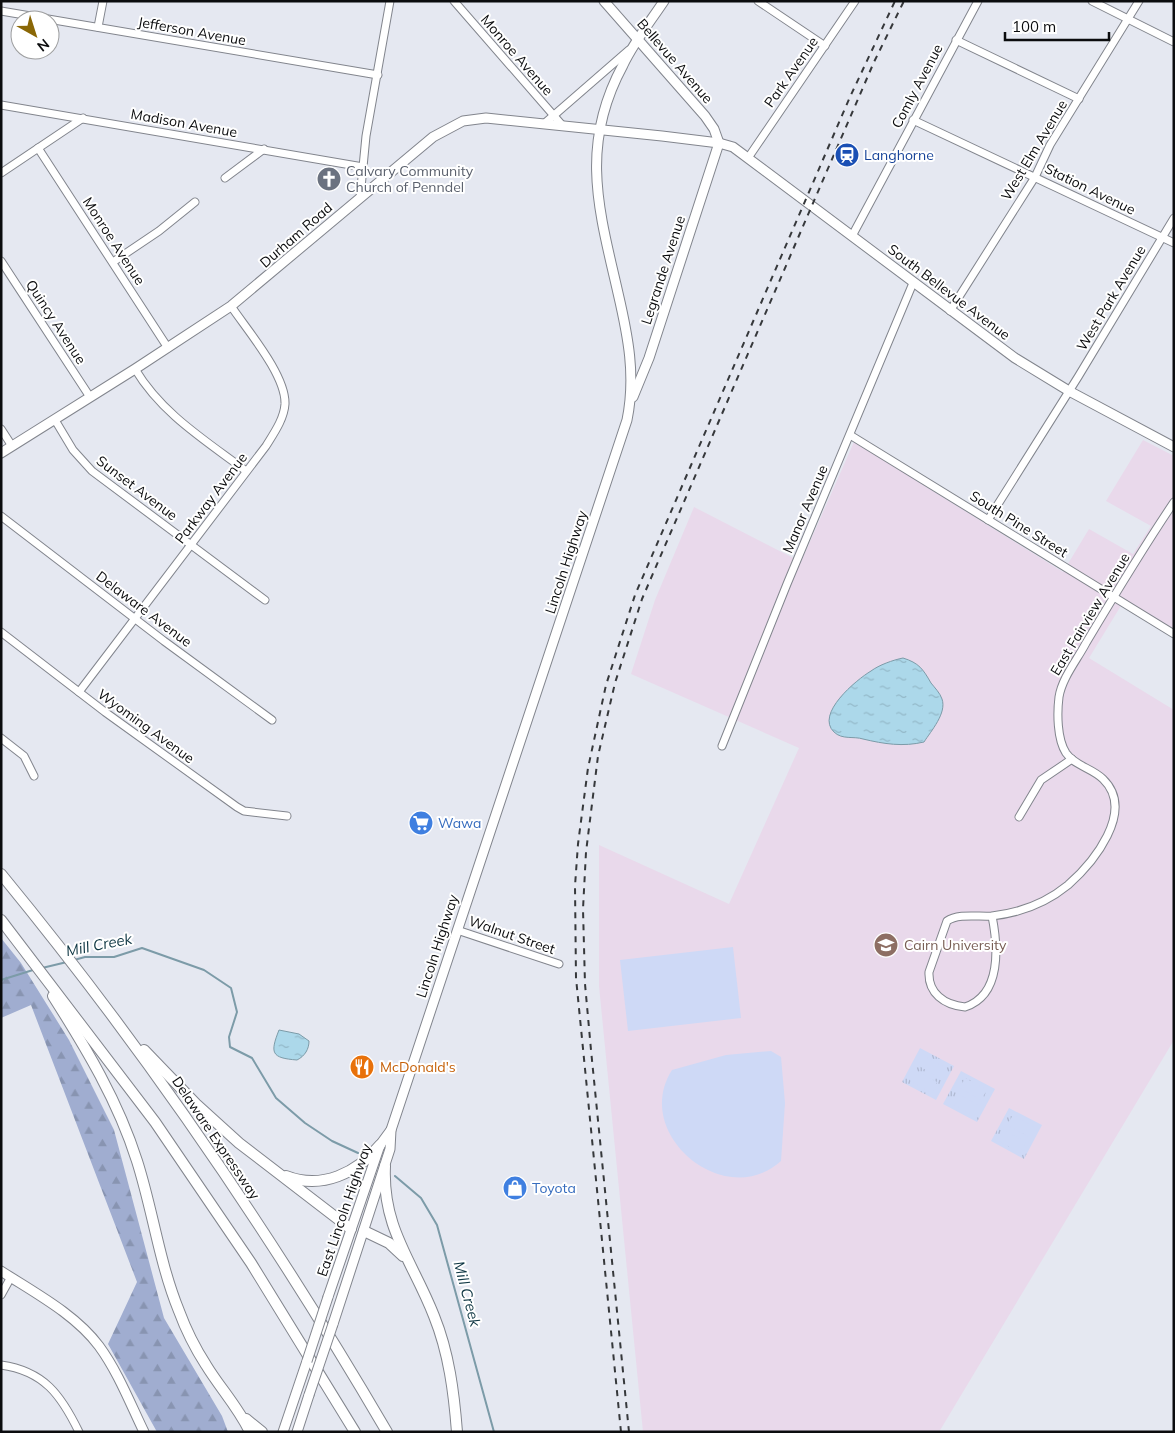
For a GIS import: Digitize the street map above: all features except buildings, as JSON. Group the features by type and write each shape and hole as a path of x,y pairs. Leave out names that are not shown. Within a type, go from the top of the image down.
{"highway":[{"name":"Delaware Expressway","path":"1,874 116,1019 251,1213 309,1303 387,1432"},
{"path":"1,920 16,938 44,979 155,1122 251,1263 355,1432"},
{"path":"44,979 88,1053 121,1118 138,1162 162,1261 179,1313 206,1365 240,1413 250,1432"},
{"path":"116,1019 196,1104 239,1143 351,1228"},
{"path":"278,1174 308,1181 336,1178 359,1166 380,1145"},
{"path":"385,1166 386,1204 408,1262 440,1330 451,1382 457,1432"},
{"path":"364,1231 389,1243 408,1262"},
{"path":"240,1413 262,1432"}],"main road":[{"name":"Bellevue Avenue","path":"604,1 635,43 705,116 714,129 718,143"},
{"name":"Lincoln Highway","path":"391,1130 618,450 630,404 632,374 629,341 600,219 596,190 596,158 599,130 612,88 635,43 664,1"},
{"name":"Durham Road","path":"1,453 136,369 231,306 424,143 452,125 486,118 718,143"},
{"name":"South Bellevue Avenue","path":"718,143 733,148 748,158 1015,358 1068,391 1174,447"},
{"name":"Legrande Avenue","path":"630,404 649,358 718,143"},
{"name":"East Lincoln Highway","path":"284,1432 380,1145 391,1130"},
{"name":"East Lincoln Highway","path":"297,1432 385,1166 390,1149 391,1130"},
{"path":"351,1228 364,1231"},
{"path":"1,1271 70,1317 90,1336 113,1369 144,1432"}],"street":[{"path":"98,27 102,1"},
{"path":"360,198 363,167 390,1"},
{"name":"Monroe Avenue","path":"454,1 562,125"},
{"path":"758,1 825,46"},
{"name":"Park Avenue","path":"748,158 855,1"},
{"name":"Comly Avenue","path":"852,236 978,1"},
{"path":"1092,1 1174,42"},
{"name":"West Elm Avenue","path":"950,311 1035,176 1050,145 1139,1"},
{"name":"Jefferson Avenue","path":"1,11 378,75"},
{"path":"956,40 1079,99"},
{"path":"544,123 635,43"},
{"name":"Madison Avenue","path":"1,105 363,167"},
{"path":"1,173 83,118"},
{"name":"Station Avenue","path":"913,120 1035,176 1174,244"},
{"name":"Monroe Avenue","path":"38,148 168,348"},
{"path":"225,178 264,149"},
{"path":"113,262 159,231 195,202"},
{"name":"West Park Avenue","path":"988,520 1174,218"},
{"name":"Quincy Avenue","path":"1,261 90,398"},
{"name":"Manor Avenue","path":"722,746 787,584 913,283"},
{"name":"Parkway Avenue","path":"79,692 275,432 284,410 285,398 278,377 231,306"},
{"path":"136,369 148,390 163,407 246,471"},
{"name":"Sunset Avenue","path":"55,420 73,450 92,471 265,600"},
{"path":"1,430 12,446"},
{"name":"South Pine Street","path":"850,436 1174,634"},
{"name":"East Fairview Avenue","path":"1072,759 1066,752 1061,735 1058,707 1061,688 1174,502"},
{"name":"Delaware Avenue","path":"1,516 134,619 272,720"},
{"name":"Wyoming Avenue","path":"1,632 79,692 237,807 252,812 286,816"},
{"path":"1,738 24,756 34,776"},
{"path":"992,916 997,942 997,959 995,970 979,1000 965,1006 944,1001 933,992 928,981 929,972 946,924 950,919 992,916 1033,905 1066,886 1095,855 1108,833 1113,820 1115,804 1113,794 1102,778 1072,759 1041,780 1019,817"},
{"name":"Walnut Street","path":"457,930 559,964"},
{"path":"1,1295 11,1277"},
{"path":"1,1365 21,1369 42,1379 58,1394 79,1432"}],"shaded area":[{"name":"Cairn University","path":"1143,440 1174,456 1174,632 1122,604 1089,658 1174,710 1174,1040 939,1432 643,1432 599,986 599,845 729,904 799,748 631,674 655,600 694,507 801,562 854,442 1063,572 1089,529 1133,554 1151,526 1106,501"}],"green space":[{"path":"1,938 21,963 69,1040 114,1130 164,1318 222,1416 228,1432 157,1432 108,1344 137,1282 31,1005 1,1018"},
{"path":"733,947 741,1018 628,1031 620,960"},
{"path":"920,1048 954,1066 936,1100 902,1082"},
{"path":"771,1051 781,1057 785,1103 781,1161 759,1174 735,1177 711,1171 690,1159 674,1140 664,1118 663,1094 672,1070 726,1055"},
{"path":"924,1056 946,1068 940,1078 919,1066"},
{"path":"916,1071 937,1082 932,1093 910,1081"},
{"path":"961,1071 995,1089 977,1122 943,1104"},
{"path":"965,1078 987,1090 981,1100 960,1088"},
{"path":"957,1093 978,1105 973,1115 951,1103"},
{"path":"1009,1108 1042,1125 1024,1159 991,1141"},
{"path":"1013,1115 1034,1127 1029,1137 1007,1125"},
{"path":"1005,1131 1026,1142 1020,1153 999,1141"}],"water":[{"path":"903,658 920,667 942,699 943,704 940,716 924,742 901,745 844,737 834,732 830,725 830,716 833,707 840,698 864,675 886,663"},
{"path":"279,1030 299,1034 309,1041 304,1054 297,1060 282,1058 275,1053 274,1044"}],"waterway":[{"name":"Mill Creek","path":"74,960 85,957 114,957 142,948 204,970 231,988 237,1012 229,1037 230,1047 252,1058 276,1098 305,1123 332,1141 358,1153"},
{"name":"Mill Creek","path":"42,968 67,962"},
{"name":"Mill Creek","path":"1,980 33,970"},
{"name":"Mill Creek","path":"395,1176 421,1198 437,1225 494,1432"}],"railway":[{"path":"621,1432 576,978 575,886 578,844 588,768 606,685 635,595 850,97 895,1"},
{"path":"629,1432 585,984 583,909 586,852 598,756 615,683 642,599 874,62 904,1"}],"place":[{"name":"Langhorne","path":"847,155"},
{"name":"Calvary Community Church of Penndel","path":"329,179"},
{"name":"Wawa","path":"421,823"},
{"name":"Cairn University","path":"886,945"},
{"name":"McDonald's","path":"362,1067"},
{"name":"Toyota","path":"515,1188"}]}
